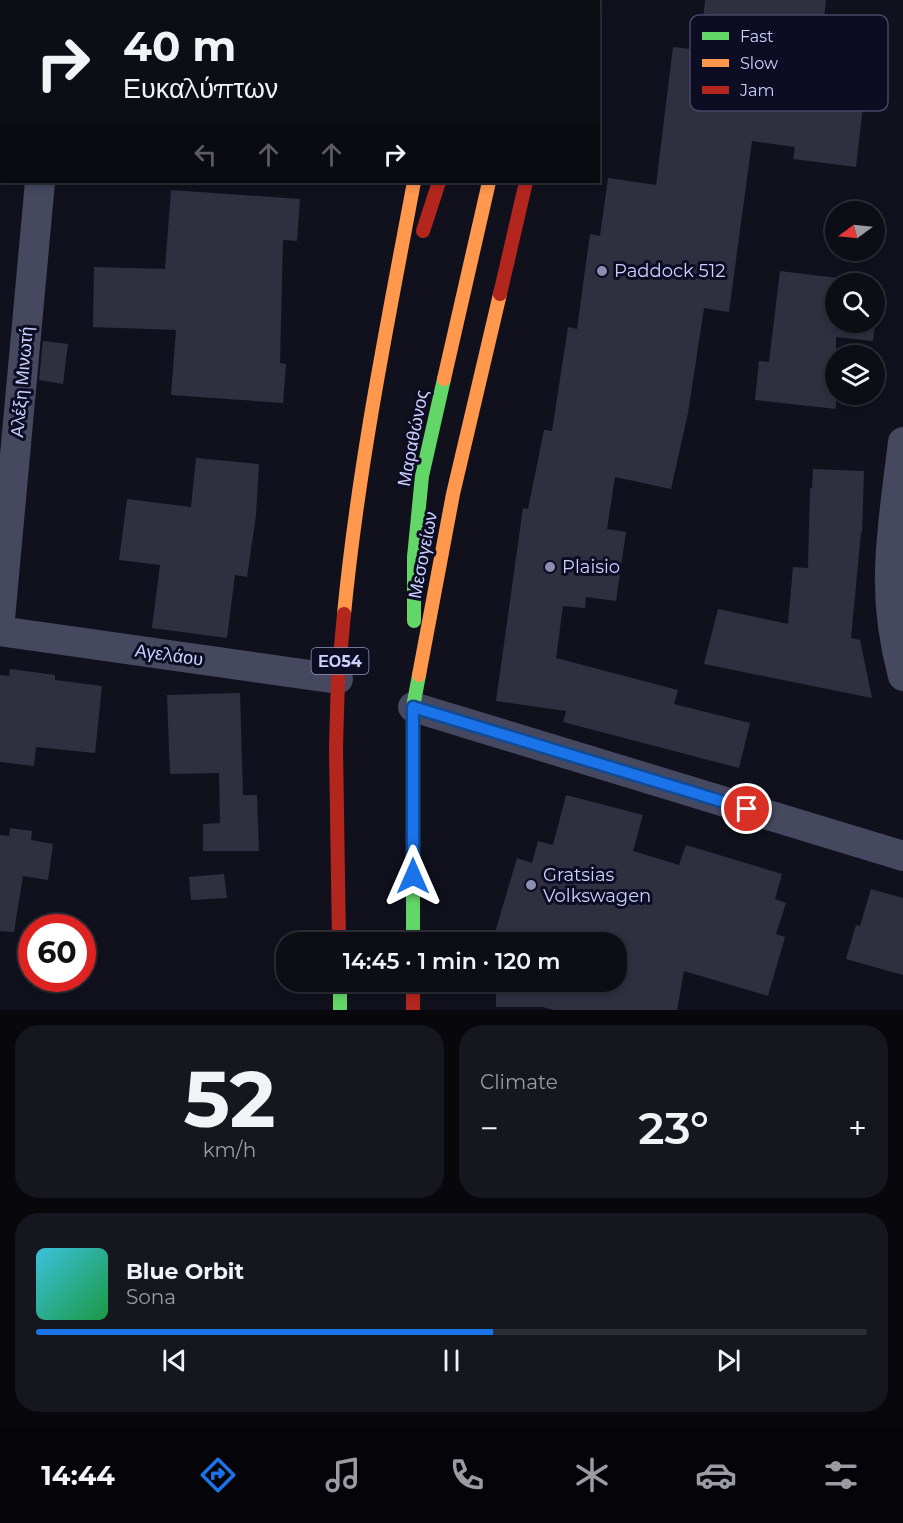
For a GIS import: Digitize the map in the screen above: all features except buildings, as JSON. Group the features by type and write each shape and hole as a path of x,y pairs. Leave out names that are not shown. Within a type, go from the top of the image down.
{"main road":[{"name":"ΕΟ54","path":"339,932 336,747 338,679 349,565 376,382 414,183"},
{"path":"418,248 439,183"},
{"name":"Μαραθώνος","path":"413,707 414,557 422,476 489,183"},
{"name":"Μεσογείων","path":"413,932 413,707 453,494 526,183"},
{"name":"ΕΟ54","path":"376,382 411,270"},
{"path":"340,992 340,1010"},
{"path":"412,1010 413,992"}],"street":[{"name":"Αλέξη Μινωτή","path":"0,619 40,183"},
{"path":"903,442 897,542 890,572 892,616 903,676"},
{"name":"Αγελάου","path":"0,630 338,679"},
{"path":"413,707 903,856"}],"traffic: fast":[{"path":"414,621 414,557 422,476 444,379"},
{"path":"413,932 413,707 419,675"},
{"path":"340,992 340,1010"}],"traffic: slow":[{"path":"344,614 365,451 414,183"},
{"path":"444,379 489,183"},
{"path":"419,675 453,494 500,294"}],"traffic: jam":[{"path":"423,231 439,183"},
{"path":"500,294 526,183"},
{"path":"339,932 336,747 338,679 344,614"},
{"path":"413,992 413,1010"}],"place":[{"name":"Paddock 512","path":"602,271"},
{"name":"Plaisio","path":"550,567"},
{"name":"Gratsias Volkswagen","path":"531,885"}],"route":[{"path":"413,876 413,707 747,809"}]}
